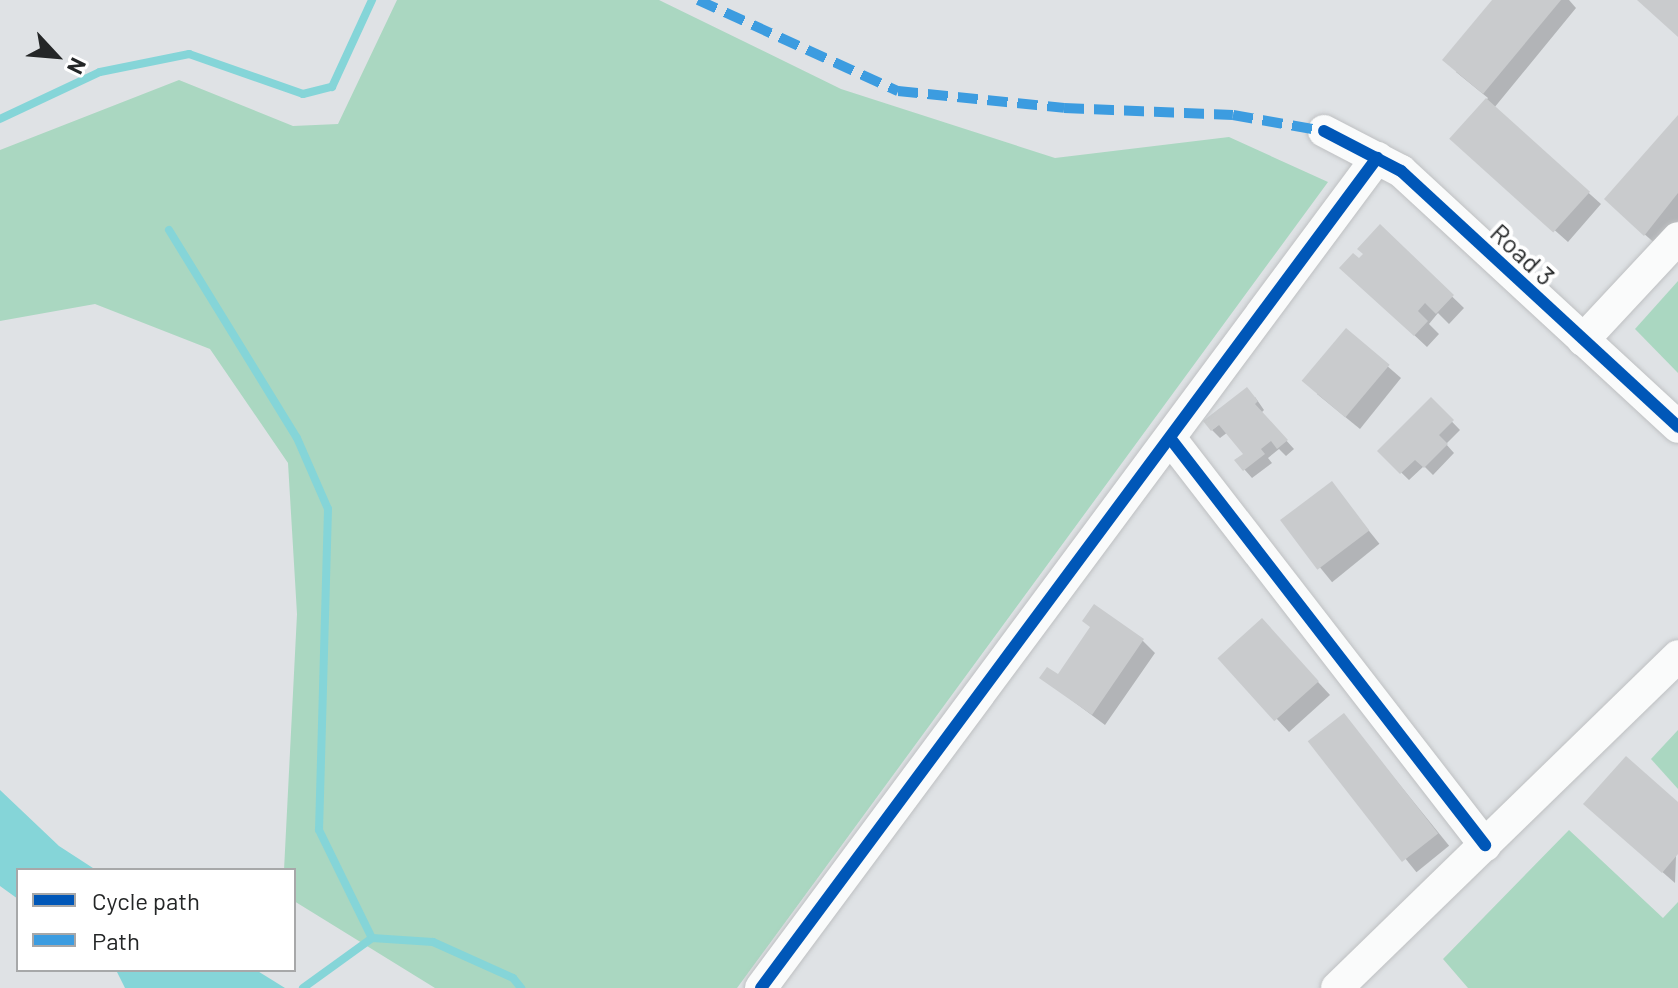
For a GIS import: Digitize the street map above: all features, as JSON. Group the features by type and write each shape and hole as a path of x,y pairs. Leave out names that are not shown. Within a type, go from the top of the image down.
{"street":[{"name":"Road 3","path":"1324,131 1401,171 1678,427"},
{"path":"761,988 1377,158"},
{"path":"1583,340 1678,238"},
{"path":"1170,438 1485,845"},
{"path":"1337,988 1678,656"}],"green space":[{"path":"397,0 659,0 841,89 1055,158 1229,137 1328,182 737,988 435,988 296,902 296,868 284,868 297,614 288,463 210,349 95,304 0,321 0,150 179,80 293,126 338,124"},
{"path":"1678,281 1678,373 1635,329"},
{"path":"1678,730 1678,789 1651,759"},
{"path":"1569,830 1663,918 1678,902 1678,988 1468,988 1443,959"}],"water":[{"path":"0,790 59,846 93,868 16,868 16,898 0,886"},
{"path":"117,972 259,972 285,988 125,988"}],"building":[{"path":"1492,0 1561,0 1483,94 1442,60"},
{"path":"1637,0 1678,0 1678,37"},
{"path":"1486,98 1590,192 1553,233 1449,139"},
{"path":"1678,115 1678,193 1644,236 1604,199"},
{"path":"1380,224 1454,295 1436,314 1425,303 1418,311 1428,321 1414,336 1339,268 1353,253 1359,258 1363,254 1357,249"},
{"path":"1346,328 1390,365 1345,417 1302,381"},
{"path":"1247,387 1258,401 1255,404 1288,440 1277,449 1271,441 1261,449 1265,454 1243,471 1234,460 1243,454 1219,425 1211,431 1203,421"},
{"path":"1431,397 1454,420 1439,435 1448,444 1424,468 1415,460 1400,474 1377,451"},
{"path":"1332,481 1369,531 1317,570 1280,520"},
{"path":"1094,604 1144,639 1092,715 1039,678 1047,667 1058,674 1090,627 1082,621"},
{"path":"1262,618 1319,681 1274,721 1217,658"},
{"path":"1344,713 1438,834 1402,862 1308,741"},
{"path":"1626,756 1678,802 1678,854 1662,873 1583,804"}],"waterway":[{"path":"0,119 100,72 189,54 303,94 332,87 372,0"},
{"path":"169,230 297,438 328,509 319,830 372,938"},
{"path":"303,988 372,938 433,942 513,978 521,988"}],"marked path":[{"path":"698,0 898,91 1064,108 1233,115 1324,131"}],"cycle path":[{"path":"1324,131 1401,171 1678,427"},
{"path":"761,988 1377,158"},
{"path":"1170,438 1485,845"}]}
